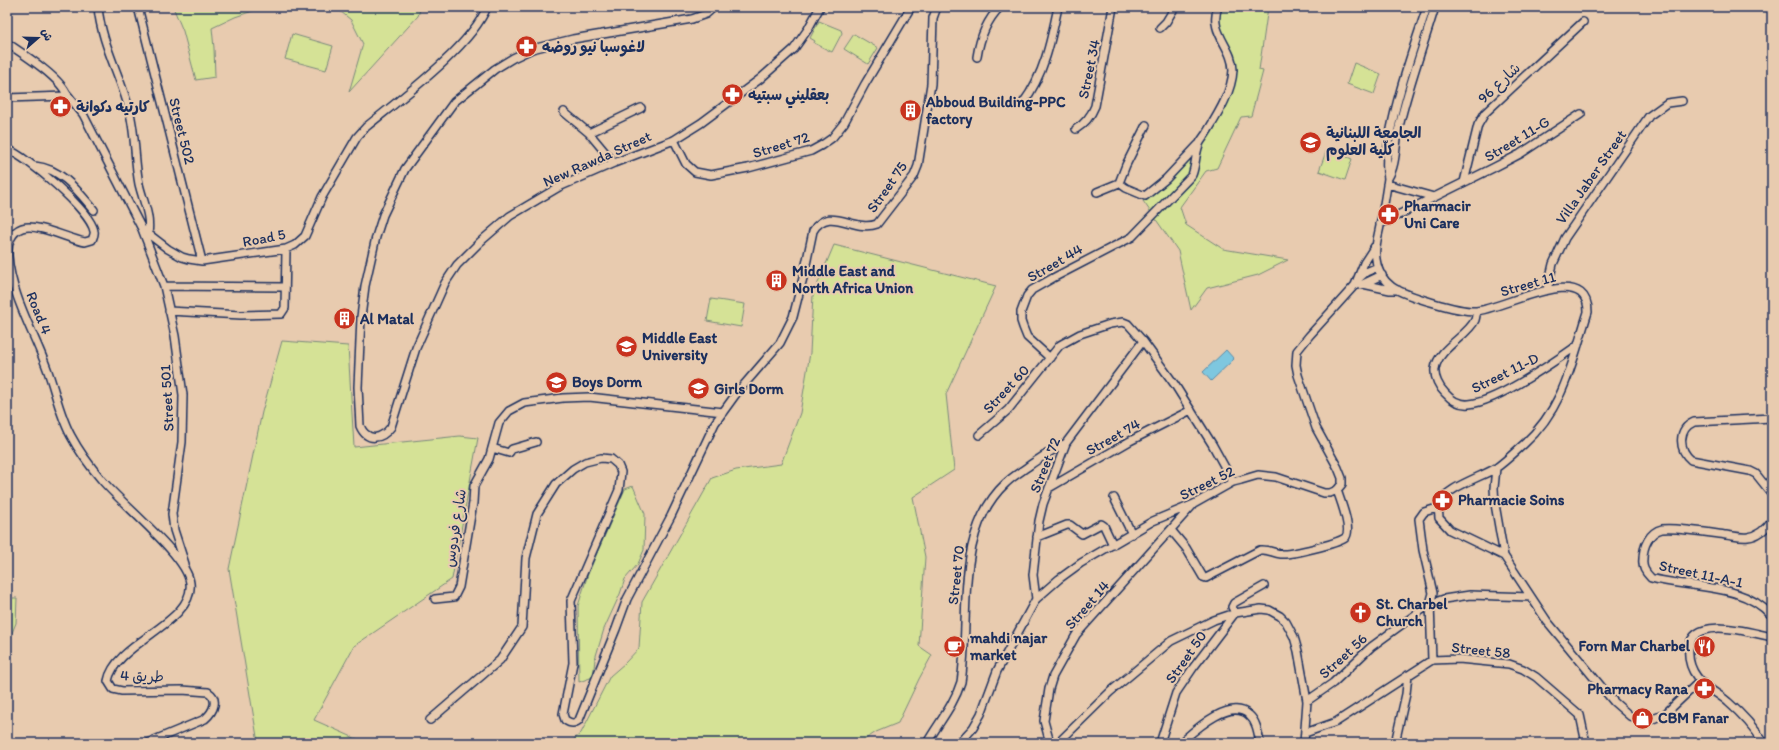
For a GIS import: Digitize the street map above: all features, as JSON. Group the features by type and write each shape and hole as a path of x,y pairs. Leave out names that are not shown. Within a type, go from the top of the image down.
{"street":[{"path":"98,7 102,27 129,108 134,132 139,183 150,225 148,234"},
{"name":"Street 502","path":"138,7 202,261"},
{"path":"486,8 495,7"},
{"name":"New Rawda Street","path":"714,7 706,14 692,19 573,39 532,49 513,58 495,70 454,102 405,169 383,215 376,236 365,286 361,317 358,387 360,426 362,431 367,435 377,437 382,436 391,427 419,342 445,283 457,265 480,242 510,216 559,187 614,163 674,140 701,123 779,63 794,49 808,29 820,7"},
{"name":"Street 72","path":"674,140 686,164 695,172 711,175 748,168 811,151 822,145 832,138 844,123 911,7"},
{"name":"Street 75","path":"723,412 736,394 780,343 793,317 813,231 816,225 821,221 835,218 865,227 877,224 914,176 921,151 931,84 933,18 937,7"},
{"path":"977,57 984,29 994,13 1000,7"},
{"path":"1023,103 1031,92 1039,76 1052,36 1058,7"},
{"name":"Street 34","path":"1076,129 1083,125 1091,116 1095,106 1113,7"},
{"path":"1160,28 1166,22 1175,7"},
{"name":"Street 44","path":"1050,358 1027,337 1023,328 1021,312 1027,296 1032,290 1052,278 1132,237 1192,175 1196,167 1199,144 1208,131 1227,95 1232,76 1232,61 1216,27 1218,7"},
{"name":"Street 11","path":"1388,181 1386,168 1392,126 1415,43 1427,7"},
{"name":"Street 11","path":"1435,7 1404,106 1388,181 1375,252 1378,267 1382,275 1392,286 1399,290 1455,308 1477,311 1501,306 1547,290 1571,288 1581,293 1584,297 1588,312 1566,384 1551,413 1541,427 1525,444 1496,468 1472,479 1444,496 1439,502 1437,508"},
{"name":"Road 5","path":"66,93 83,114 142,229 182,258 202,261 286,248 295,245 304,236 322,197 358,137 366,127 448,56 473,30 486,8"},
{"name":"شارع 96","path":"1464,182 1478,125 1485,113 1583,22"},
{"path":"7,43 44,68 66,93 66,96 7,98"},
{"name":"Villa Jaber Street","path":"1547,290 1553,264 1565,238 1641,127 1649,116 1659,108 1667,103 1682,101"},
{"path":"589,133 641,108"},
{"path":"564,112 589,133 614,163"},
{"name":"Street 11-G","path":"1434,197 1520,154 1581,114"},
{"path":"1097,192 1119,183 1126,165 1146,126"},
{"path":"1119,183 1126,188 1144,196 1166,179 1199,144"},
{"name":"Road 4","path":"7,149 34,166 55,183 78,208 94,231 92,240 85,242 33,227 24,228 12,235 9,243 8,255 13,282 50,376 65,424 78,449 101,479 168,547 186,568"},
{"path":"34,166 49,168 65,179 94,210"},
{"path":"1388,181 1434,197"},
{"path":"1380,224 1434,197"},
{"name":"Street 501","path":"142,229 164,286 181,371 183,395 182,442 172,514 174,530 186,568"},
{"path":"1359,283 1364,263 1376,244"},
{"path":"169,311 217,314 278,315 284,310 286,248"},
{"path":"1171,530 1186,548 1203,577 1206,578 1260,550 1270,550 1284,554 1342,540 1347,537 1348,533 1344,510 1337,490 1342,484 1342,478 1316,428 1298,374 1296,356 1297,350 1359,283 1366,272 1378,267"},
{"path":"1359,283 1382,275"},
{"path":"1359,283 1390,290 1399,290"},
{"path":"164,286 284,287"},
{"name":"Street 11-D","path":"1477,311 1474,321 1438,358 1435,367 1439,386 1454,402 1474,404 1495,396 1549,366 1578,345"},
{"path":"1050,358 1060,346 1070,339 1115,322 1123,322 1128,324 1143,341 1191,410 1233,482"},
{"name":"Street 72","path":"1036,598 1033,575 1037,537 1043,504 1060,463 1066,443 1143,341"},
{"name":"Street 60","path":"979,435 1008,410 1050,358"},
{"name":"شارع فردوس","path":"435,599 454,597 459,587 473,503 474,486 489,459 498,423 509,411 524,403 563,398 589,397 723,412"},
{"path":"707,410 715,423"},
{"name":"Street 74","path":"1050,488 1130,441 1191,410"},
{"path":"430,720 500,660 522,627 526,558 537,514 556,484 573,469 585,462 601,458 611,459 618,465 622,472 619,490 571,601 573,663 563,714 565,720 569,723 575,723 579,720 627,599 671,516 715,423 723,412"},
{"path":"1772,418 1694,422 1686,428 1681,442 1684,454 1691,460 1750,471 1756,474 1772,494"},
{"path":"492,448 508,453 512,449 536,442"},
{"name":"Street 70","path":"927,743 957,694 961,682 966,592 972,545 976,530 992,499 1006,482 1057,447 1066,443"},
{"path":"1496,468 1494,488 1495,504 1504,556 1547,621 1614,702 1630,716 1645,720 1659,717 1700,681"},
{"name":"Street 52","path":"959,743 973,728 981,714 997,671 1036,598 1059,579 1153,521 1194,504 1233,482 1258,475 1276,477 1324,493 1330,493 1337,490"},
{"path":"1114,498 1132,534"},
{"name":"Street 14","path":"1050,743 1044,721 1046,701 1053,676 1076,635 1194,504"},
{"path":"1432,660 1430,604 1433,593 1423,550 1419,519 1420,515 1424,512 1437,508 1439,518 1450,530 1504,556"},
{"name":"Street 11-A-1","path":"1772,520 1761,533 1756,536 1742,538 1661,530 1654,534 1646,544 1643,564 1647,574 1651,578 1739,594 1754,600 1772,616"},
{"path":"1037,537 1064,525 1070,525 1082,534 1101,524 1113,545"},
{"name":"طريق 4","path":"147,743 205,719 210,715 215,704 214,699 208,692 182,690 122,691 113,689 108,681 113,668 120,660 163,626 186,601 190,590 190,583 186,568"},
{"name":"Street 50","path":"1160,743 1176,693 1235,612 1232,607 1234,603 1264,586"},
{"name":"Street 56","path":"1307,701 1333,683 1372,646 1430,604 1444,599 1470,595 1530,597"},
{"path":"1058,743 1110,692 1171,641 1208,622 1235,612 1251,609 1269,610 1286,622 1294,638 1298,651 1307,701 1304,743"},
{"path":"1764,743 1744,716 1700,681 1690,665 1688,653 1690,643 1698,633 1711,628 1721,628 1772,637"},
{"name":"Street 58","path":"1305,733 1336,722 1432,660 1459,658 1509,664 1523,669 1536,677 1580,715 1586,743"},
{"path":"1395,743 1406,694 1408,675"},
{"path":"1180,743 1199,726 1213,717 1230,710 1241,710 1249,715 1257,728 1260,743"}],"green space":[{"path":"173,7 264,7 235,17 212,28 215,77 196,80 183,31"},
{"path":"335,7 421,7 418,16 349,92 363,44 351,20"},
{"path":"1222,7 1268,7 1259,70 1263,71 1251,116 1241,117 1217,168 1206,171 1180,207 1186,225 1223,249 1288,260 1258,275 1207,288 1191,310 1178,251 1143,201 1202,146 1230,87 1227,55 1213,31"},
{"path":"819,21 841,30 842,33 832,52 814,43 815,41 810,38"},
{"path":"292,34 333,46 326,70 285,59"},
{"path":"854,34 878,48 868,64 844,49"},
{"path":"1354,63 1381,74 1374,94 1347,84"},
{"path":"1327,149 1352,159 1345,180 1319,171"},
{"path":"834,245 996,286 946,394 954,470 913,497 925,557 919,646 932,655 898,723 876,732 860,743 570,743 581,733 610,676 639,648 642,602 712,478 736,470 781,464 800,413 810,353 813,295"},
{"path":"711,299 745,304 741,327 707,321"},
{"path":"282,341 348,346 354,447 460,436 478,438 452,579 354,646 314,720 366,743 258,743 229,569 262,412"},
{"path":"633,486 645,514 644,550 638,564 625,579 604,629 595,659 593,677 579,682 578,606 588,574 625,489"},
{"path":"7,598 17,598 16,623 7,645"}],"water":[{"path":"1226,350 1234,359 1211,381 1203,372"}],"place":[{"name":"لاغوسبا نيو روضه","path":"526,47"},
{"name":"بعقليني سبتيه","path":"733,95"},
{"name":"كارتيه دكوانة","path":"60,107"},
{"name":"Abboud Building-PPC factory","path":"910,111"},
{"name":"الجامعة اللبنانية كلّية العلوم","path":"1310,142"},
{"name":"Pharmacir Uni Care","path":"1388,215"},
{"name":"Middle East and North Africa Union","path":"777,280"},
{"name":"Al Matal","path":"344,319"},
{"name":"Middle East University","path":"626,347"},
{"name":"Boys Dorm","path":"556,382"},
{"name":"Girls Dorm","path":"698,389"},
{"name":"Pharmacie Soins","path":"1443,500"},
{"name":"St. Charbel Church","path":"1360,613"},
{"name":"Forn Mar Charbel","path":"1705,646"},
{"name":"mahdi najar market","path":"955,647"},
{"name":"Pharmacy Rana","path":"1704,689"},
{"name":"CBM Fanar","path":"1643,718"}]}
